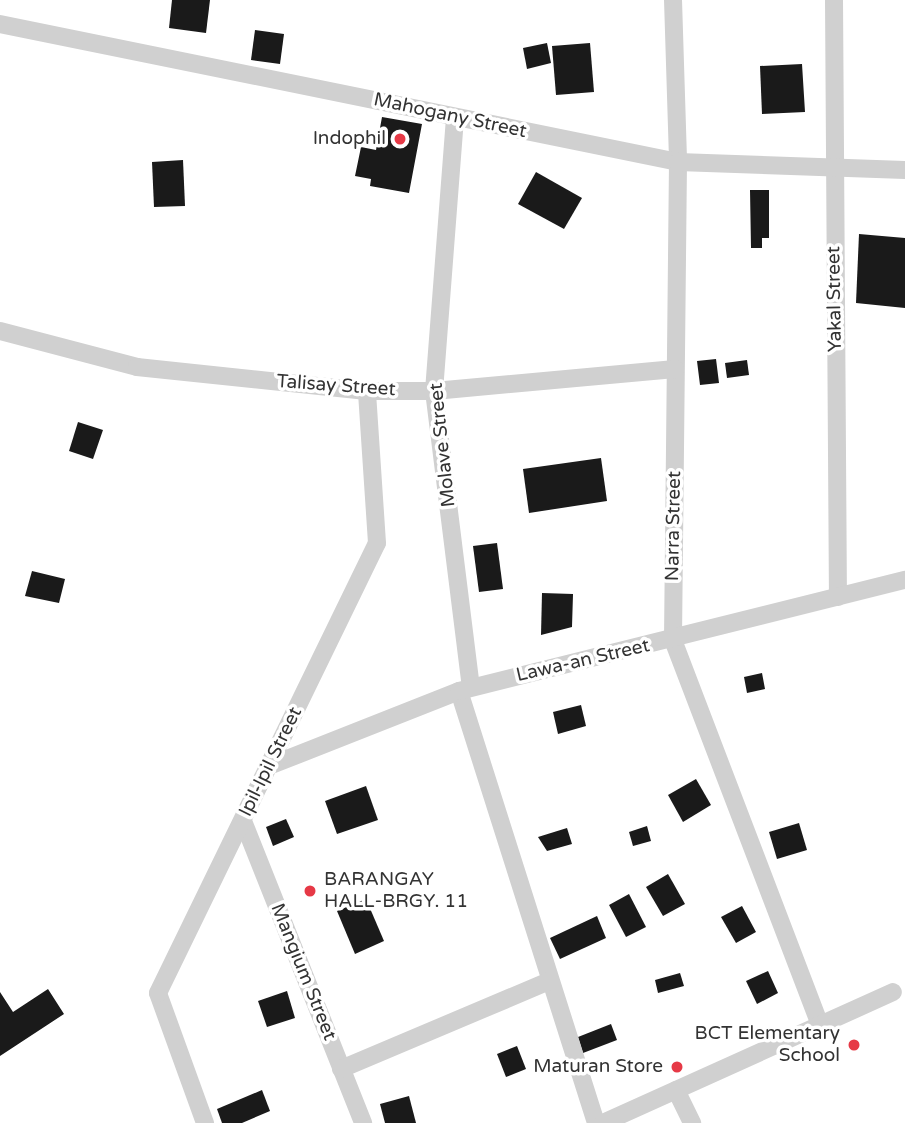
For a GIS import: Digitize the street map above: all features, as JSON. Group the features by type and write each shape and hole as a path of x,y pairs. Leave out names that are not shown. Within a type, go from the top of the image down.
{"street":[{"name":"Narra Street","path":"673,0 678,162 673,639 820,1025"},
{"name":"Yakal Street","path":"834,0 838,597"},
{"name":"Mahogany Street","path":"0,24 678,162 905,170"},
{"name":"Molave Street","path":"455,118 434,390 465,689 549,981 596,1123"},
{"name":"Talisay Street","path":"0,331 137,367 367,391 434,390 676,369"},
{"name":"Ipil-Ipil Street","path":"205,1123 158,993 377,543 367,391"},
{"name":"Lawa-an Street","path":"269,766 465,689 905,580"},
{"name":"Mangium Street","path":"243,821 363,1123"},
{"path":"341,1069 549,981"},
{"path":"603,1123 893,992"},
{"path":"676,1090 692,1123"}],"building":[{"path":"172,0 210,0 206,33 169,28"},
{"path":"255,30 284,34 280,64 251,60"},
{"path":"547,43 551,63 527,69 523,48"},
{"path":"590,43 594,92 556,95 552,46"},
{"path":"802,64 805,112 762,114 760,66"},
{"path":"382,117 422,124 409,193 370,186 371,179 355,176 361,147 376,150"},
{"path":"183,160 185,206 154,207 152,162"},
{"path":"536,172 582,198 564,229 518,204"},
{"path":"750,190 769,190 769,238 762,238 762,248 751,248"},
{"path":"859,234 905,238 905,308 856,303"},
{"path":"716,359 719,383 700,385 697,361"},
{"path":"747,360 749,375 727,378 725,363"},
{"path":"78,422 103,430 93,459 69,451"},
{"path":"601,458 607,501 529,513 523,469"},
{"path":"497,543 503,589 479,592 473,546"},
{"path":"32,571 65,579 59,603 25,596"},
{"path":"542,593 573,594 572,627 541,635"},
{"path":"762,673 765,689 747,693 744,677"},
{"path":"581,705 586,726 558,734 553,712"},
{"path":"696,779 711,805 683,822 668,795"},
{"path":"366,786 378,820 337,834 325,801"},
{"path":"286,819 294,837 273,846 266,827"},
{"path":"799,823 807,850 777,859 769,832"},
{"path":"647,826 651,841 633,846 629,832"},
{"path":"567,828 572,844 547,851 538,837"},
{"path":"668,874 685,904 663,916 646,887"},
{"path":"629,894 646,927 626,937 609,905"},
{"path":"366,899 384,941 355,954 337,911"},
{"path":"742,906 756,932 736,943 721,917"},
{"path":"597,916 606,938 560,959 550,938"},
{"path":"768,971 778,993 757,1004 746,981"},
{"path":"680,973 684,986 658,993 655,980"},
{"path":"48,989 64,1014 0,1056 0,992 13,1012"},
{"path":"287,991 295,1018 267,1027 258,1001"},
{"path":"611,1024 617,1040 583,1053 578,1037"},
{"path":"517,1046 526,1069 506,1077 497,1054"},
{"path":"262,1090 270,1111 242,1123 222,1123 217,1109"},
{"path":"409,1096 416,1123 385,1123 380,1104"}],"place":[{"name":"Indophil","path":"400,139"},
{"name":"BARANGAY HALL-BRGY. 11","path":"310,891"},
{"name":"BCT Elementary School","path":"854,1045"},
{"name":"Maturan Store","path":"677,1067"}]}
